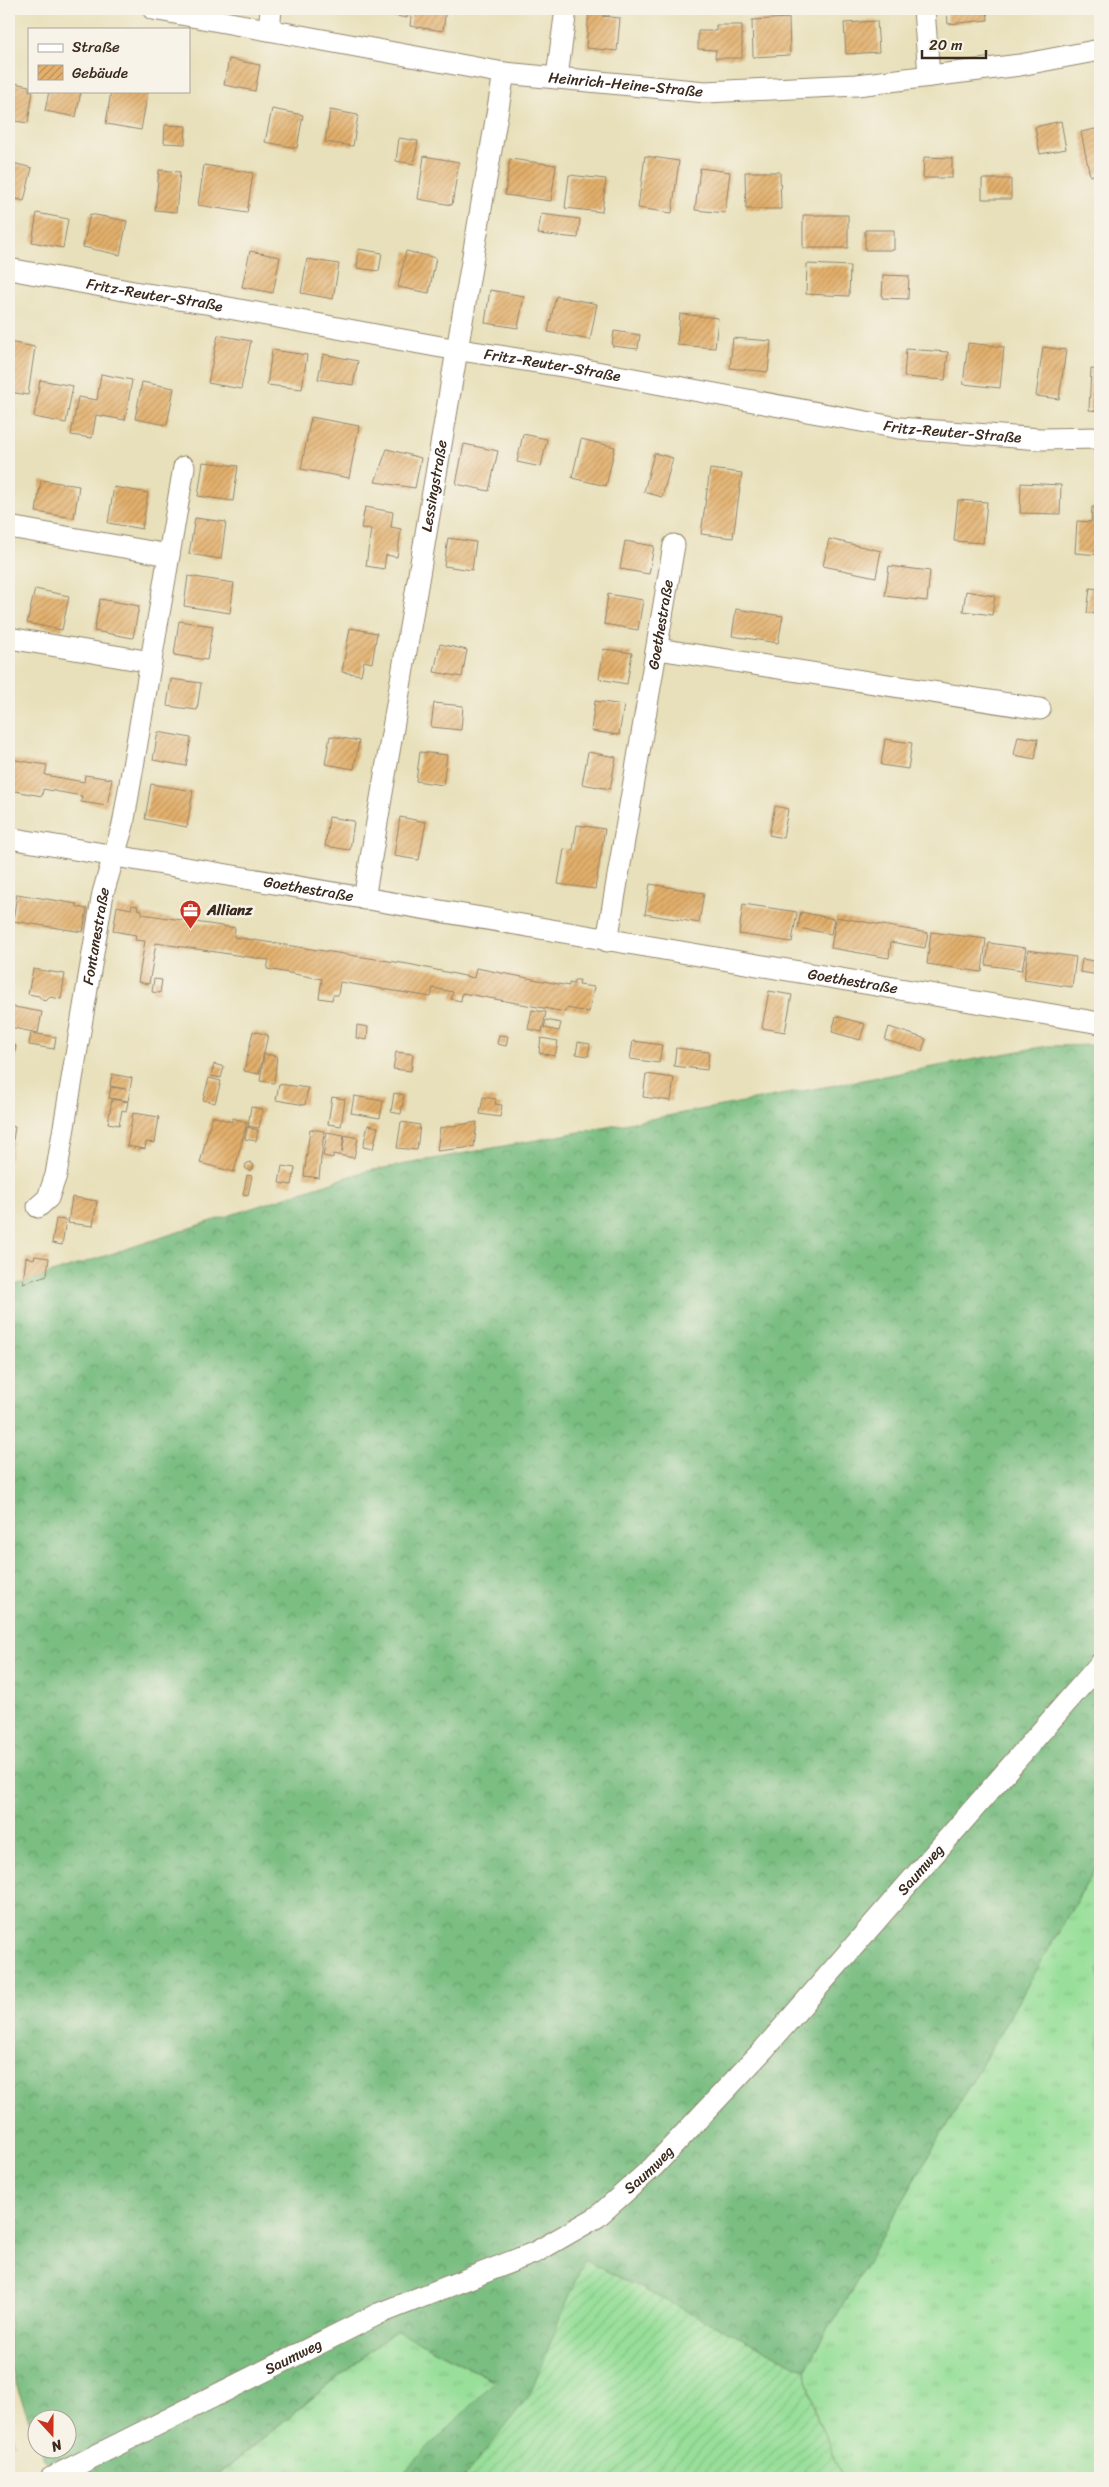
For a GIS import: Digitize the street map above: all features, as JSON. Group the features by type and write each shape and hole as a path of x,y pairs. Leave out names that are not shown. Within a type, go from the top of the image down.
{"street":[{"name":"Heinrich-Heine-Straße","path":"152,9 504,73 705,92 857,86 1020,65 1100,50"},
{"path":"269,30 272,9"},
{"path":"557,77 566,9"},
{"path":"924,9 929,76"},
{"name":"Lessingstraße","path":"364,899 504,73"},
{"name":"Fritz-Reuter-Straße","path":"9,269 599,372 899,428 1040,438 1100,438"},
{"name":"Fontanestraße","path":"38,1207 48,1198 56,1175 106,875 114,857 123,825 184,467"},
{"path":"9,527 169,555"},
{"name":"Goethestraße","path":"607,941 658,649 674,545"},
{"path":"9,638 151,662"},
{"path":"658,649 1040,709"},
{"name":"Goethestraße","path":"9,838 607,941 1100,1023"},
{"name":"Saumweg","path":"51,2478 378,2314 536,2252 597,2217 652,2167 764,2049 1100,1664"}],"green space":[{"path":"1100,1045 1100,1860 805,2370 584,2260 529,2397 464,2478 398,2478 495,2381 396,2330 213,2478 51,2478 59,2473 44,2460 78,2460 78,2410 28,2410 28,2417 9,2365 9,1287 363,1172 1047,1046"},
{"path":"1100,1860 1100,2478 843,2478 817,2418 805,2370"},
{"path":"584,2260 805,2370 817,2418 843,2478 464,2478 529,2396"},
{"path":"396,2330 495,2381 398,2478 214,2478"}],"building":[{"path":"391,9 408,9 407,18 390,15"},
{"path":"412,9 446,9 443,31 410,26"},
{"path":"589,9 610,9 609,16 602,16 620,18 617,51 586,48"},
{"path":"947,9 987,9 988,20 948,24"},
{"path":"789,18 790,55 753,57 752,20"},
{"path":"877,21 879,52 846,54 844,23"},
{"path":"716,25 742,25 742,58 715,58 716,50 698,49 698,31 716,31"},
{"path":"229,59 260,65 255,91 224,85"},
{"path":"9,82 28,86 28,92 33,92 28,123 9,120"},
{"path":"49,92 81,92 76,117 45,111"},
{"path":"111,92 148,92 141,130 106,124"},
{"path":"272,109 303,115 297,148 265,142"},
{"path":"330,110 358,115 353,146 325,142"},
{"path":"1061,121 1066,149 1040,154 1035,127"},
{"path":"165,125 186,126 185,144 164,143"},
{"path":"1100,128 1100,173 1090,176 1081,132"},
{"path":"399,138 418,141 414,164 396,161"},
{"path":"424,156 459,162 452,205 418,199"},
{"path":"645,156 679,161 672,213 638,208"},
{"path":"924,157 952,158 952,178 923,178"},
{"path":"510,159 556,165 551,201 505,195"},
{"path":"9,162 32,168 24,201 9,197"},
{"path":"204,165 253,173 247,213 198,205"},
{"path":"700,168 730,172 725,213 695,210"},
{"path":"159,170 180,172 176,212 155,210"},
{"path":"745,172 780,172 781,209 746,209"},
{"path":"569,175 606,179 602,212 565,208"},
{"path":"982,179 1011,179 1011,199 982,199"},
{"path":"37,213 68,219 63,248 32,242"},
{"path":"90,214 127,221 120,255 83,247"},
{"path":"541,214 580,219 578,238 538,234"},
{"path":"803,215 848,215 848,248 803,248"},
{"path":"865,230 894,230 894,250 865,250"},
{"path":"359,249 382,253 379,271 357,268"},
{"path":"250,251 280,257 273,293 242,287"},
{"path":"406,251 436,258 429,293 398,287"},
{"path":"307,259 339,264 333,299 301,293"},
{"path":"807,264 850,266 849,296 806,294"},
{"path":"883,275 909,276 908,299 882,298"},
{"path":"490,290 524,296 518,328 485,323"},
{"path":"556,296 597,304 590,340 548,332"},
{"path":"680,314 718,318 715,348 677,345"},
{"path":"614,331 640,335 638,349 612,346"},
{"path":"218,335 251,341 241,389 208,383"},
{"path":"733,338 771,341 768,372 730,368"},
{"path":"9,342 35,347 28,395 9,392"},
{"path":"968,343 1004,347 1000,388 963,384"},
{"path":"1043,347 1066,350 1059,399 1036,396"},
{"path":"906,349 948,352 945,380 904,377"},
{"path":"272,350 307,355 302,389 267,385"},
{"path":"323,354 358,361 353,385 318,379"},
{"path":"1091,369 1100,370 1100,411 1089,410"},
{"path":"101,374 132,380 125,420 96,415 92,438 71,435 78,397 97,400"},
{"path":"40,380 73,386 66,423 34,417"},
{"path":"142,382 174,388 167,425 135,419"},
{"path":"311,417 359,426 349,478 301,469"},
{"path":"523,434 547,439 541,467 517,462"},
{"path":"581,439 615,447 606,486 572,478"},
{"path":"464,444 498,451 489,491 456,484"},
{"path":"387,449 421,458 415,488 375,482"},
{"path":"654,453 673,458 662,497 644,492"},
{"path":"203,462 238,466 233,501 198,496"},
{"path":"710,469 742,473 733,538 701,534"},
{"path":"41,480 79,486 74,518 36,512"},
{"path":"1021,483 1061,485 1060,514 1020,513"},
{"path":"114,487 148,493 142,529 108,523"},
{"path":"958,500 987,502 983,543 954,541"},
{"path":"365,507 393,512 391,527 401,529 397,557 386,555 384,569 366,566 371,529 361,528"},
{"path":"1092,507 1100,508 1100,555 1075,553 1077,521 1091,522"},
{"path":"195,518 226,522 221,559 189,554"},
{"path":"448,538 476,542 472,570 444,566"},
{"path":"829,539 881,551 876,577 823,566"},
{"path":"625,541 654,546 649,574 620,569"},
{"path":"889,566 930,571 927,601 885,596"},
{"path":"188,576 234,583 230,613 184,606"},
{"path":"1090,588 1100,589 1100,614 1087,613"},
{"path":"35,589 69,596 62,630 27,623"},
{"path":"966,591 995,596 992,615 963,611"},
{"path":"608,594 643,600 638,630 604,624"},
{"path":"100,599 139,606 133,638 94,631"},
{"path":"736,609 783,616 778,643 732,636"},
{"path":"179,621 213,626 207,660 174,655"},
{"path":"350,628 377,633 372,663 364,661 361,675 342,672"},
{"path":"440,644 467,650 462,677 434,672"},
{"path":"604,649 632,653 627,684 599,679"},
{"path":"171,679 201,683 197,710 167,706"},
{"path":"595,701 624,705 619,735 591,731"},
{"path":"434,703 463,706 461,730 431,727"},
{"path":"158,732 191,738 186,766 153,760"},
{"path":"330,736 359,741 354,769 325,764"},
{"path":"1018,736 1038,739 1035,759 1014,755"},
{"path":"885,739 912,743 908,769 881,765"},
{"path":"420,752 447,755 443,785 416,781"},
{"path":"588,752 616,757 610,789 582,784"},
{"path":"9,759 47,765 45,775 84,782 85,775 112,779 107,806 81,802 82,796 43,789 42,796 9,790"},
{"path":"151,784 193,791 187,827 145,819"},
{"path":"775,806 788,809 783,838 769,835"},
{"path":"329,817 354,821 350,850 325,846"},
{"path":"400,817 426,822 419,860 394,856"},
{"path":"577,825 605,829 595,889 558,884 564,849 573,850"},
{"path":"650,884 704,893 699,923 645,914"},
{"path":"17,894 77,904 77,907 87,909 83,932 13,921"},
{"path":"743,904 797,912 792,942 739,934"},
{"path":"132,905 138,906 137,909 142,910 142,914 235,928 234,937 408,964 474,978 476,968 569,986 569,983 574,984 574,980 580,980 579,985 594,987 589,1012 566,1008 565,1012 462,993 461,1001 451,999 453,992 433,988 431,997 340,982 338,995 333,995 332,1000 319,998 322,979 267,969 269,960 156,943 149,984 138,982 145,941 135,940 136,935 113,931 117,906 131,909"},
{"path":"801,912 834,919 831,934 798,928"},
{"path":"836,917 928,933 925,948 891,942 889,958 831,948"},
{"path":"931,932 986,939 982,972 927,964"},
{"path":"989,943 1026,948 1022,970 986,965"},
{"path":"1028,950 1076,957 1072,987 1024,980"},
{"path":"1082,959 1100,962 1099,975 1080,972"},
{"path":"33,969 65,974 61,999 50,997 46,1001 42,1000 39,996 28,994"},
{"path":"154,979 162,980 160,993 152,992"},
{"path":"769,991 792,995 785,1032 762,1028"},
{"path":"9,1006 42,1012 38,1033 9,1027"},
{"path":"532,1010 546,1012 542,1032 528,1029"},
{"path":"836,1016 865,1024 860,1040 832,1032"},
{"path":"546,1020 561,1023 559,1031 544,1028"},
{"path":"357,1025 368,1027 367,1040 356,1038"},
{"path":"889,1027 926,1039 922,1051 885,1040"},
{"path":"253,1031 268,1035 259,1074 244,1071"},
{"path":"31,1033 56,1037 54,1049 29,1045"},
{"path":"499,1035 508,1036 506,1046 497,1044"},
{"path":"541,1038 558,1041 555,1056 539,1053"},
{"path":"633,1041 662,1045 659,1063 630,1059"},
{"path":"578,1042 590,1044 588,1056 576,1054"},
{"path":"9,1044 16,1046 11,1081 9,1081"},
{"path":"676,1048 709,1052 707,1070 674,1066"},
{"path":"396,1052 413,1054 411,1071 393,1069"},
{"path":"264,1054 277,1056 274,1083 260,1081"},
{"path":"214,1064 224,1067 221,1078 211,1076"},
{"path":"112,1074 132,1078 128,1101 109,1098 111,1087 126,1089 110,1086"},
{"path":"646,1074 674,1078 671,1101 643,1097"},
{"path":"209,1078 221,1081 215,1103 203,1100"},
{"path":"279,1084 308,1088 305,1105 276,1100"},
{"path":"394,1093 404,1095 401,1114 391,1112"},
{"path":"354,1096 383,1101 380,1118 351,1113"},
{"path":"332,1097 345,1099 341,1126 328,1124"},
{"path":"483,1097 496,1099 495,1104 502,1105 500,1117 480,1114"},
{"path":"112,1099 128,1102 126,1111 122,1110 119,1125 108,1123"},
{"path":"251,1107 263,1109 259,1128 248,1126"},
{"path":"133,1113 159,1117 155,1143 146,1142 145,1149 127,1146"},
{"path":"212,1116 232,1122 232,1118 247,1122 234,1172 200,1163"},
{"path":"401,1122 420,1125 417,1150 397,1148"},
{"path":"477,1122 474,1147 437,1151 440,1128"},
{"path":"368,1125 378,1127 373,1149 363,1147"},
{"path":"9,1126 15,1127 10,1159 9,1158"},
{"path":"247,1127 258,1130 256,1141 245,1139"},
{"path":"310,1129 324,1131 319,1178 304,1176"},
{"path":"327,1132 344,1135 342,1152 345,1135 358,1138 354,1158 333,1154 333,1158 323,1156"},
{"path":"250,1162 254,1165 253,1169 249,1171 245,1168 246,1164"},
{"path":"282,1166 295,1168 292,1185 279,1183"},
{"path":"247,1175 252,1176 248,1195 243,1194"},
{"path":"72,1197 97,1201 93,1226 68,1223"},
{"path":"56,1219 66,1220 62,1245 52,1243"},
{"path":"35,1256 49,1258 47,1275 23,1283 26,1257 34,1259"},
{"path":"9,2423 16,2444 9,2446"}],"place":[{"name":"Allianz","path":"191,929"}]}
